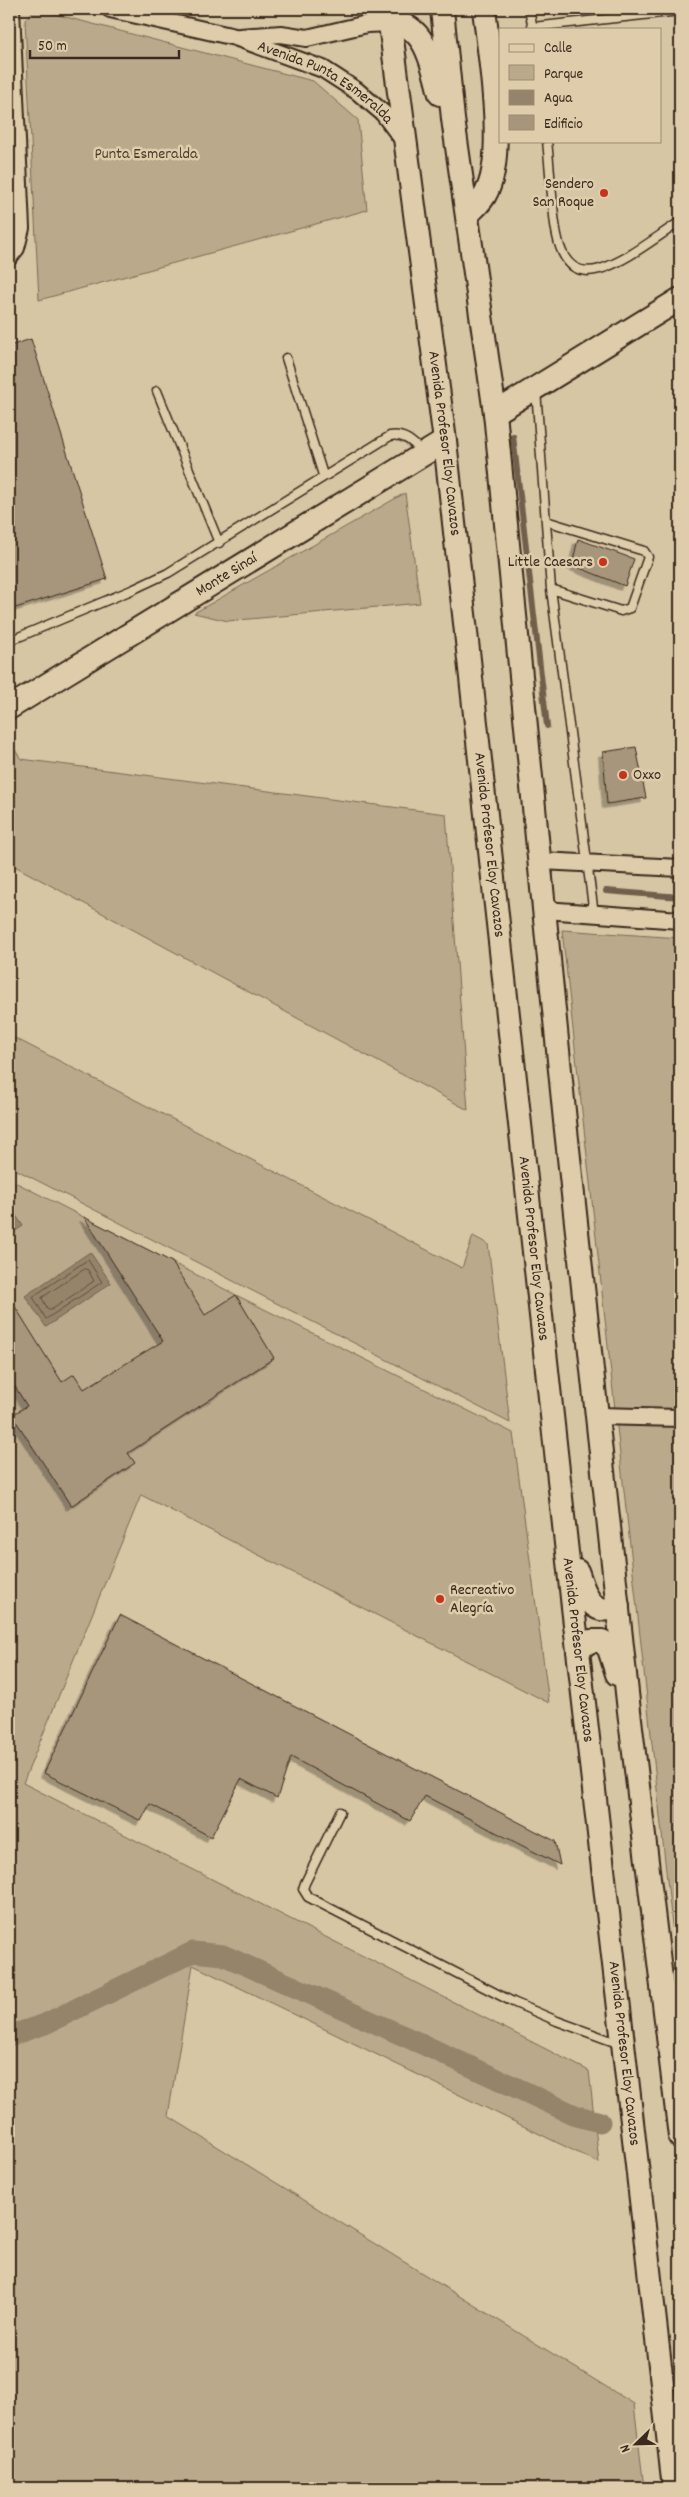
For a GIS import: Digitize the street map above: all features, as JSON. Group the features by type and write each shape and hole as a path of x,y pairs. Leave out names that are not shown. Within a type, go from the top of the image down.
{"main road":[{"path":"442,9 453,119 495,413 517,650 541,861 629,1711 680,2137"},
{"path":"468,214 481,202 488,190 494,162 495,115 484,9"},
{"path":"389,16 405,24 420,39 427,50 441,98 453,119"},
{"name":"Avenida Profesor Eloy Cavazos","path":"389,16 445,441 622,2045 674,2488"},
{"path":"495,413 680,298"},
{"name":"Monte Sinaí","path":"9,708 445,441"},
{"path":"567,1545 590,1603 606,1610 618,1606"},
{"path":"578,1650 593,1640 602,1641 606,1644 629,1711"}],"street":[{"path":"9,257 16,248 21,228 11,9"},
{"name":"Avenida Punta Esmeralda","path":"110,9 235,37 323,69 342,81 383,113 404,141"},
{"name":"Avenida Punta Esmeralda","path":"235,37 281,34 307,38 366,24 389,16"},
{"path":"541,861 680,868"},
{"path":"545,910 680,920"},
{"path":"598,1416 680,1418"}],"lane":[{"path":"529,9 533,28 680,11"},
{"path":"547,142 556,236 563,254 574,266 587,270 611,265 680,222"},
{"path":"286,358 324,475"},
{"path":"536,386 551,589 594,914"},
{"path":"157,391 219,543"},
{"path":"9,641 134,590 219,543 324,475 394,435 407,438 424,454"},
{"path":"546,521 644,551 648,557 630,608 621,611 551,589"},
{"path":"340,1812 305,1883 303,1890 308,1897 519,2005 557,2022 622,2045"}],"green space":[{"name":"Punta Esmeralda","path":"35,9 313,81 358,120 367,210 39,300 25,20"},
{"path":"405,493 420,603 228,621 194,613"},
{"path":"9,741 21,759 446,814 468,1110 9,863"},
{"path":"562,930 680,938 680,1997"},
{"path":"9,1035 462,1268 473,1236 488,1244 510,1423 9,1166"},
{"path":"9,1179 513,1433 549,1703 141,1495 23,1783 589,2071 599,2163 193,1965 168,2116 634,2404 644,2488 9,2488"}],"water":[{"path":"9,1205 23,1226 9,1235"},
{"path":"90,1252 111,1283 46,1327 25,1296"}],"building":[{"path":"31,339 107,579 9,610 9,346"},
{"name":"Little Caesars","path":"578,539 634,559 625,586 572,565"},
{"name":"Oxxo","path":"636,747 646,798 607,804 603,752"},
{"path":"84,1217 172,1262 205,1315 236,1295 274,1358 128,1453 135,1463 71,1506 12,1415 27,1406 9,1377 9,1297 62,1382 74,1374 84,1389 163,1341"},
{"path":"120,1615 555,1841 560,1865 425,1796 410,1821 291,1757 277,1798 241,1779 211,1837 150,1804 141,1821 44,1773"}],"waterway":[{"path":"513,436 547,726"},
{"path":"606,891 680,897"},
{"path":"9,2036 45,2024 193,1952 223,1955 577,2116 600,2122"}],"place":[{"name":"Sendero San Roque","path":"604,193"},
{"name":"Little Caesars","path":"603,562"},
{"name":"Oxxo","path":"623,775"},
{"name":"Recreativo Alegría","path":"440,1599"}]}
